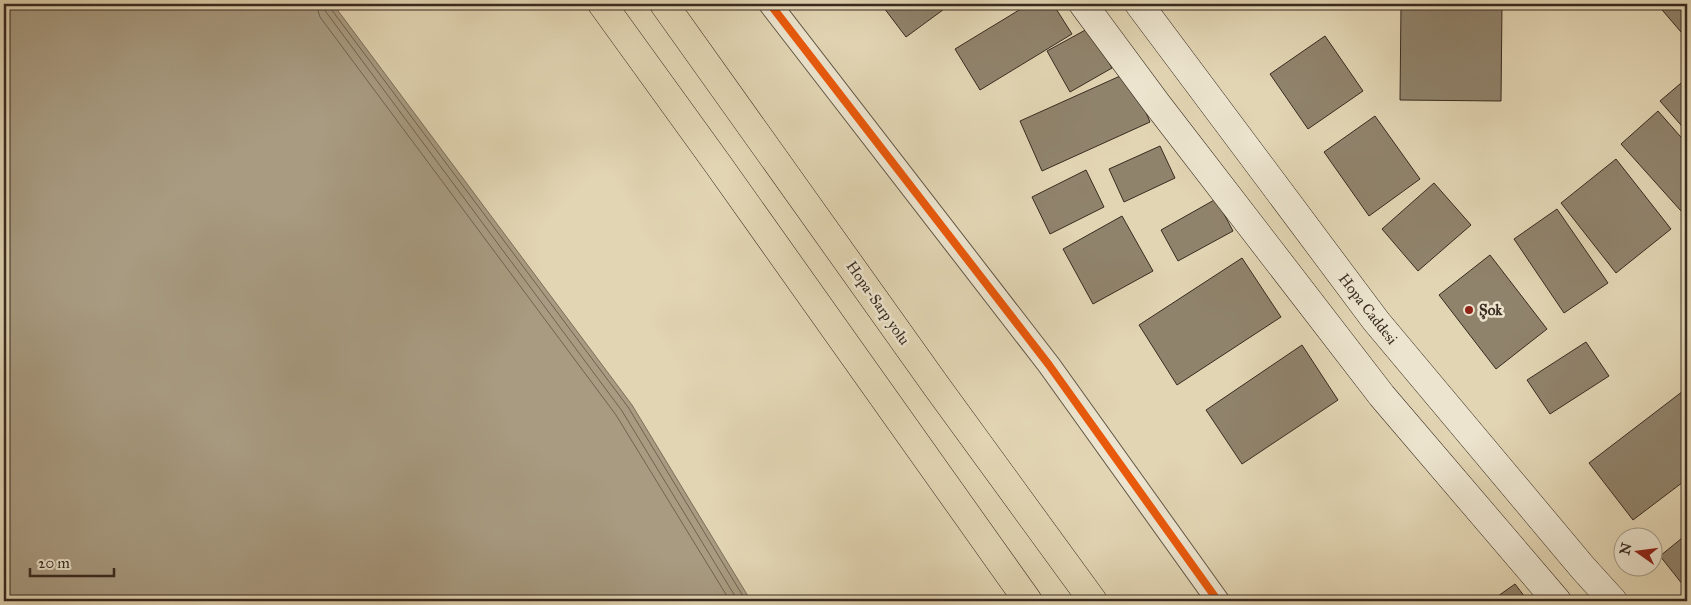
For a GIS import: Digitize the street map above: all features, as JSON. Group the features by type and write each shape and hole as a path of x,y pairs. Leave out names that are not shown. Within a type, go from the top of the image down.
{"highway":[{"path":"602,4 1028,601"},
{"name":"Hopa-Sarp yolu","path":"664,4 937,387 1093,601"}],"main road":[{"path":"1083,4 1157,104 1382,396 1557,601"},
{"name":"Hopa Caddesi","path":"1139,4 1376,321 1583,568 1613,601"}],"street":[{"path":"770,4 1049,366 1218,601"}],"water":[{"path":"4,4 333,4 632,405 751,601 4,601"}],"building":[{"path":"881,4 951,4 906,37"},
{"path":"1029,4 1053,4 1072,34 980,90 955,49"},
{"path":"1401,4 1502,4 1501,101 1400,100"},
{"path":"1657,4 1687,4 1687,27 1681,32"},
{"path":"1089,28 1112,68 1070,92 1047,51"},
{"path":"1325,36 1363,91 1308,129 1270,74"},
{"path":"1129,72 1150,122 1042,171 1020,121"},
{"path":"1687,78 1687,132 1660,101"},
{"path":"1658,111 1687,144 1687,205 1681,211 1621,144"},
{"path":"1375,116 1420,179 1369,216 1324,152"},
{"path":"1160,146 1175,178 1124,202 1109,169"},
{"path":"1616,159 1671,229 1616,273 1561,203"},
{"path":"1086,170 1104,207 1050,234 1032,197"},
{"path":"1434,183 1471,225 1418,271 1382,229"},
{"path":"1216,199 1233,231 1178,261 1161,230"},
{"path":"1557,209 1608,283 1564,313 1514,239"},
{"path":"1122,216 1153,271 1093,304 1063,249"},
{"path":"1490,255 1547,329 1496,369 1439,295"},
{"path":"1242,258 1281,317 1177,385 1139,325"},
{"path":"1586,342 1609,376 1550,414 1527,380"},
{"path":"1302,345 1338,400 1242,464 1206,410"},
{"path":"1687,388 1687,479 1633,520 1589,463"},
{"path":"1687,534 1687,590 1664,561 1664,553"},
{"path":"1515,584 1528,601 1491,601"}],"cycle path":[{"path":"770,4 1049,365 1218,601"}],"place":[{"name":"Şok","path":"1469,310"}]}
